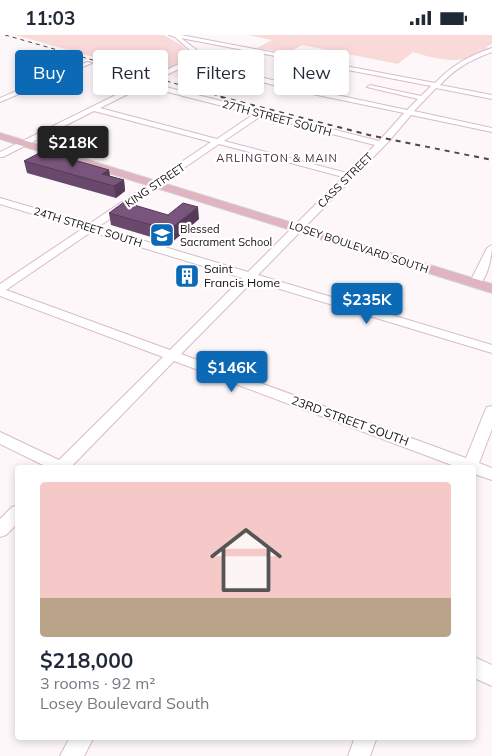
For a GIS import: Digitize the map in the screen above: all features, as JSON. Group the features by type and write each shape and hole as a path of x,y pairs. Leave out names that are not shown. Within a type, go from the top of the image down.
{"main road":[{"name":"LOSEY BOULEVARD SOUTH","path":"0,136 157,183 492,289"}],"street":[{"path":"172,35 193,50"},
{"path":"172,35 492,97"},
{"name":"CASS STREET","path":"63,465 458,63 492,50"},
{"path":"83,65 89,63"},
{"path":"370,87 423,97"},
{"name":"27TH STREET SOUTH","path":"168,90 380,144"},
{"path":"0,100 15,94"},
{"path":"0,155 122,95"},
{"path":"327,95 492,130"},
{"path":"94,109 349,176"},
{"name":"KING STREET","path":"0,291 260,113"},
{"name":"24TH STREET SOUTH","path":"0,201 492,349"},
{"path":"475,284 492,248"},
{"name":"23RD STREET SOUTH","path":"0,291 465,465"},
{"path":"471,465 492,411"},
{"path":"0,438 57,465"},
{"name":"23RD STREET SOUTH","path":"476,469 492,474"},
{"path":"0,530 15,515"},
{"path":"476,668 492,675"},
{"path":"70,756 81,740"},
{"path":"359,756 365,740"}],"shaded area":[{"path":"15,35 164,35 186,50 178,50 178,65 168,70 168,50 93,50 93,57 83,54 83,50 68,50"},
{"path":"248,35 492,35 492,44 486,47 490,49 473,58 463,60 442,59 413,52 398,64 349,54 349,50 327,50 302,45 293,50 274,51 257,48 272,40"},
{"path":"178,70 178,78 168,75"}],"building":[{"path":"43,151 109,170 102,174 124,180 114,186 24,161"},
{"path":"124,202 168,215 183,203 198,207 169,230 109,213"}],"railway":[{"path":"5,35 226,98"},
{"path":"221,97 369,135 492,160"}],"place":[{"name":"Blessed Sacrament School","path":"162,235"},
{"name":"Saint Francis Home","path":"187,276"}],"district":[{"name":"ARLINGTON & MAIN","path":"277,158"}]}
